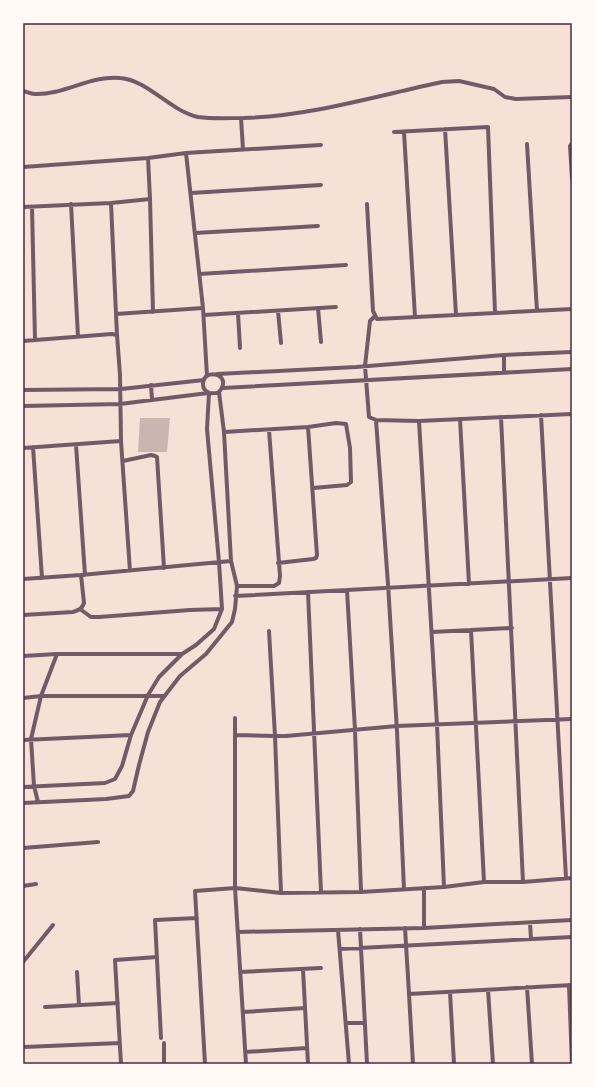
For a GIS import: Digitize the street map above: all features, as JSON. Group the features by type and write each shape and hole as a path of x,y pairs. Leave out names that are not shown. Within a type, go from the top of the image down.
{"street":[{"path":"23,91 34,94 49,93 102,79 120,78 133,81 187,114 216,118 268,117 322,109 442,82 459,81 494,89 505,97 516,100 572,97"},
{"path":"241,118 243,149"},
{"path":"394,132 488,127 496,313"},
{"path":"445,129 456,315"},
{"path":"404,132 415,317"},
{"path":"572,143 570,146 572,179"},
{"path":"527,144 537,311"},
{"path":"23,167 148,158 186,153 321,145"},
{"path":"23,787 105,783 116,779 122,766 130,735 148,695 159,677 182,654 196,645 214,629 222,609 207,429 208,393 204,389 203,384 205,378 204,316 186,153"},
{"path":"148,158 153,312"},
{"path":"190,193 322,185"},
{"path":"23,207 111,203 150,199"},
{"path":"111,203 121,389 121,441 130,571"},
{"path":"72,204 78,337"},
{"path":"367,204 373,311 377,319 572,309"},
{"path":"32,206 36,340"},
{"path":"195,233 318,226"},
{"path":"200,274 346,265"},
{"path":"204,316 336,307"},
{"path":"116,314 203,308"},
{"path":"318,308 321,342"},
{"path":"278,311 281,343"},
{"path":"238,313 240,348"},
{"path":"375,316 370,321 365,366 369,417 376,420 419,421 572,414"},
{"path":"23,341 117,335"},
{"path":"23,390 121,389 205,378 211,374 343,368 504,355 572,352"},
{"path":"504,355 504,372"},
{"path":"223,388 572,369"},
{"path":"23,406 120,404 208,393 214,394 223,388 224,382 221,377 216,374"},
{"path":"151,386 152,400"},
{"path":"23,803 106,799 129,796 133,791 138,765 148,732 160,702 180,676 206,654 232,622 237,586 231,561 224,432 219,392"},
{"path":"541,416 566,878"},
{"path":"501,417 523,882"},
{"path":"460,419 469,584"},
{"path":"376,420 389,589 404,889"},
{"path":"419,421 432,632 444,886"},
{"path":"224,432 308,427 336,423 346,424 350,448 350,484 313,488"},
{"path":"278,563 316,558 313,488 308,427"},
{"path":"237,586 276,585 279,583 280,576 269,430"},
{"path":"23,448 121,441"},
{"path":"23,615 73,612 80,609 84,603 76,444"},
{"path":"33,447 42,578"},
{"path":"123,461 151,455 157,457 164,568"},
{"path":"23,579 130,571 231,561"},
{"path":"235,596 389,589 572,578"},
{"path":"347,590 355,730 361,892"},
{"path":"308,592 321,892"},
{"path":"80,609 91,617 99,617 222,609"},
{"path":"432,632 512,628"},
{"path":"471,630 484,882"},
{"path":"269,631 281,892"},
{"path":"23,656 57,654 182,654"},
{"path":"38,802 34,786 31,739 41,696 57,654"},
{"path":"23,698 41,696 164,696"},
{"path":"234,718 236,735 236,888 246,1064"},
{"path":"236,735 275,736 397,726 572,719"},
{"path":"23,740 130,735"},
{"path":"23,848 98,842"},
{"path":"205,1064 196,891 236,888 281,892 361,892 484,882 523,882 572,878"},
{"path":"23,886 36,884"},
{"path":"424,888 424,928"},
{"path":"161,1038 154,920 197,918"},
{"path":"238,932 424,928 572,920"},
{"path":"530,923 531,939"},
{"path":"23,962 53,925"},
{"path":"405,928 413,1064"},
{"path":"360,929 367,1064"},
{"path":"338,930 349,1064"},
{"path":"340,949 572,937"},
{"path":"121,1064 115,960 157,957"},
{"path":"240,972 321,968"},
{"path":"303,969 308,1064"},
{"path":"77,972 79,1005"},
{"path":"409,994 570,985 572,1064"},
{"path":"527,988 532,1064"},
{"path":"488,990 493,1064"},
{"path":"450,992 454,1064"},
{"path":"45,1007 118,1003"},
{"path":"243,1012 305,1008"},
{"path":"346,1023 365,1023"},
{"path":"24,1047 120,1043"},
{"path":"164,1043 164,1064"},
{"path":"245,1052 307,1048"}],"building":[{"path":"140,418 170,418 167,452 138,452"}]}
